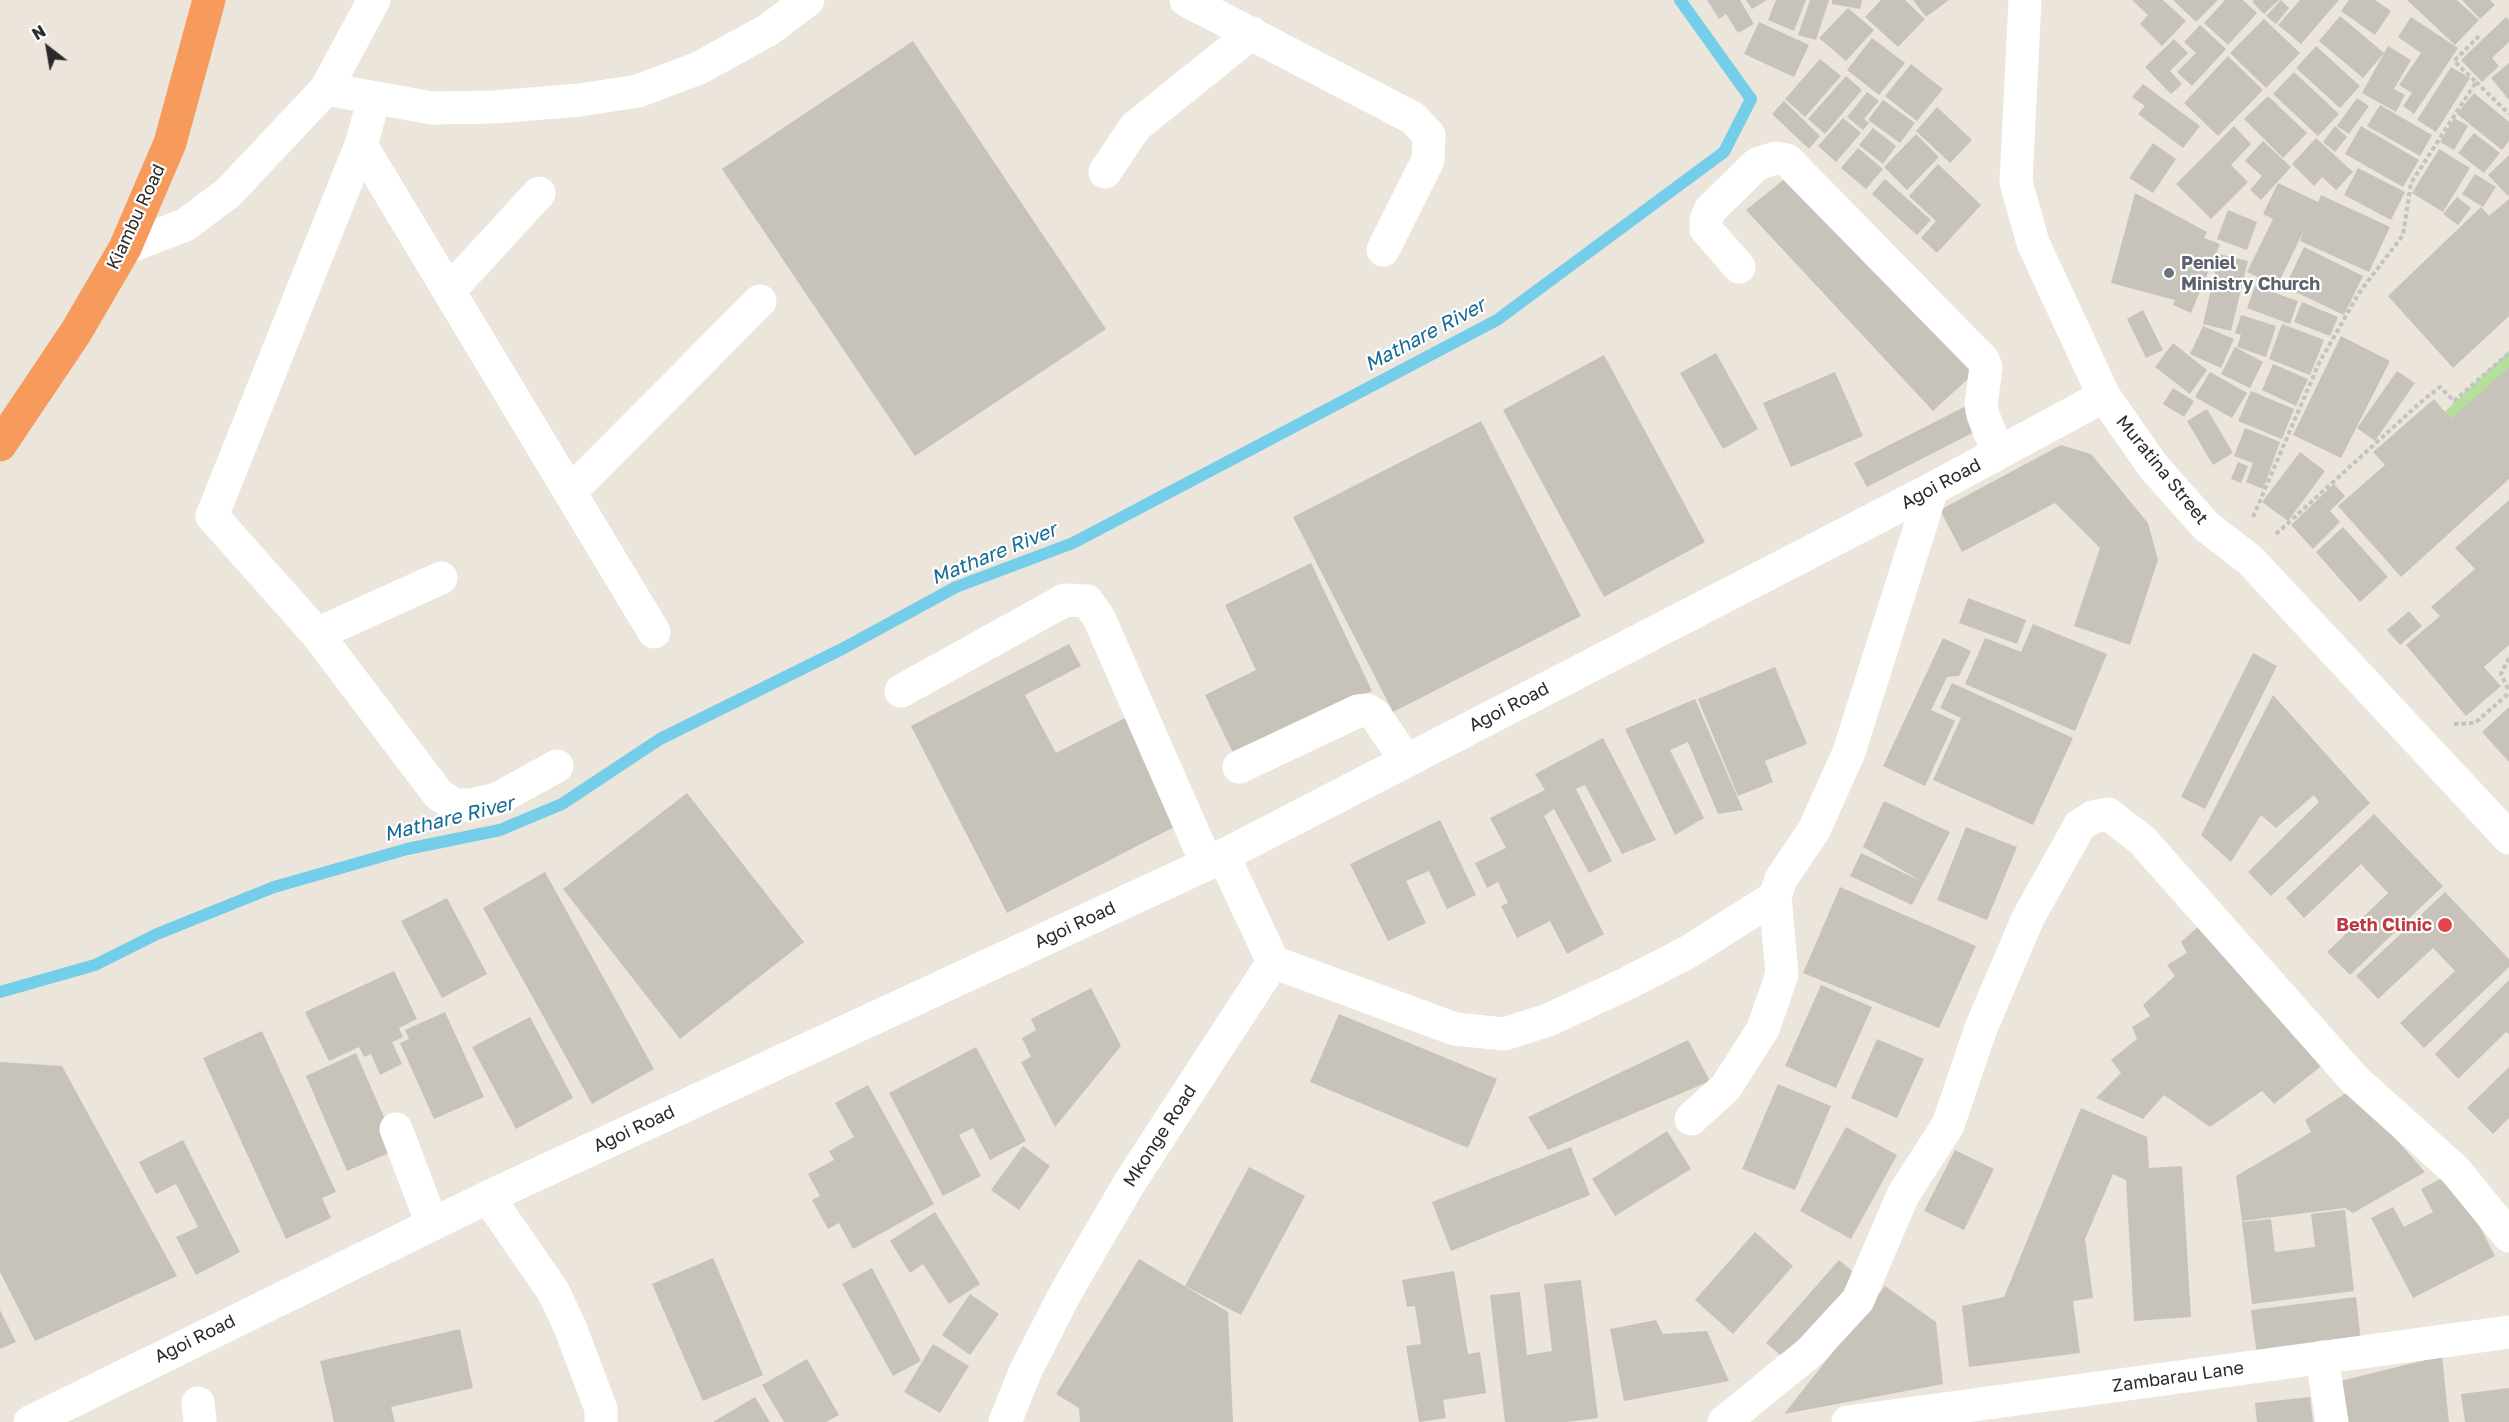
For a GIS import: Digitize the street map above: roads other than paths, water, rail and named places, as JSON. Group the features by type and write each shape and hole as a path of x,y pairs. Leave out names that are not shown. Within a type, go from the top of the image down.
{"highway":[{"name":"Kiambu Road","path":"0,445 76,332 125,248 170,143 209,0"}],"street":[{"path":"125,248 185,225 228,193 326,89 374,0"},
{"path":"326,89 432,108 494,107 580,100 638,92 709,62 768,30 808,0"},
{"path":"1186,0 1413,118 1429,135 1428,160 1383,250"},
{"name":"Muratina Street","path":"2025,0 2016,182 2032,243 2104,396 2153,465 2206,526 2250,560 2509,838"},
{"path":"1105,172 1135,127 1252,33"},
{"path":"374,99 361,145 212,516 316,634 439,795 455,805 470,805 497,799 557,766"},
{"path":"361,145 654,632"},
{"path":"1739,267 1706,229 1710,210 1757,164 1776,158 1787,160 1983,360 1986,367 1981,405 1998,453"},
{"path":"450,290 539,193"},
{"path":"570,492 760,301"},
{"name":"Agoi Road","path":"30,1422 488,1197 1215,859 1932,489 2104,396"},
{"path":"1691,1119 1726,1087 1763,1029 1782,974 1775,897 1781,879 1814,830 1849,752 1932,489"},
{"path":"316,634 441,579"},
{"path":"901,691 1065,600 1087,601 1099,618 1215,859 1273,962 1455,1029 1504,1034 1548,1020 1688,952 1775,897"},
{"path":"1239,767 1358,711 1367,710 1375,715 1407,760"},
{"path":"1724,1422 1810,1352 1858,1300 1903,1195 1948,1125 1981,1028 2028,918 2080,825 2092,817 2108,814 2142,840 2354,1079 2455,1170 2509,1236"},
{"name":"Mkonge Road","path":"1005,1422 1026,1370 1066,1292 1130,1182 1273,962"},
{"path":"396,1129 432,1224"},
{"path":"488,1197 553,1291 570,1327 601,1409 601,1422"},
{"name":"Zambarau Lane","path":"1848,1422 1900,1418 2509,1332"},
{"path":"2322,1357 2331,1422"}],"waterway":[{"name":"Mathare River","path":"0,992 95,965 157,934 274,887 407,849 500,830 562,804 660,739 842,649 956,587 1073,543 1497,320 1724,152 1751,99 1680,0"}],"place":[{"name":"Peniel Ministry Church","path":"2169,273"},
{"name":"Beth Clinic","path":"2445,925"}]}
